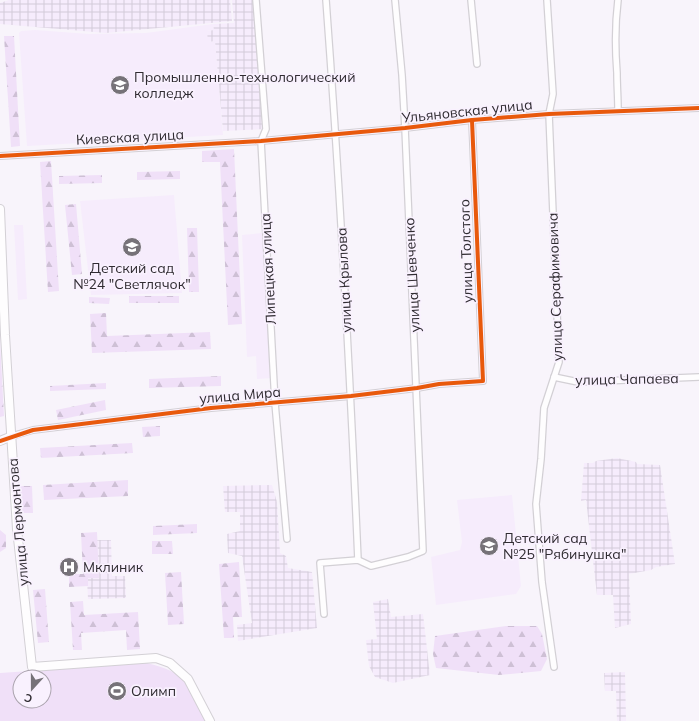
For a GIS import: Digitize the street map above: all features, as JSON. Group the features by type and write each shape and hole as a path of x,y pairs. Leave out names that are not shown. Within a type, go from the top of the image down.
{"street":[{"name":"Липецкая улица","path":"256,0 266,129 262,141 275,403 287,539"},
{"name":"улица Крылова","path":"326,0 336,135 351,396 358,560"},
{"name":"улица Шевченко","path":"358,560 370,566 408,557 424,551 405,128 395,0"},
{"path":"471,0 477,64"},
{"name":"улица Серафимовича","path":"547,0 552,94 549,114 559,362 544,408 536,504 542,582 554,667"},
{"path":"618,0 615,26 619,92 618,110"},
{"name":"Ульяновская улица","path":"262,141 336,135 472,120 549,114 618,110 699,108"},
{"name":"улица Толстого","path":"472,120 483,381"},
{"name":"Киевская улица","path":"0,156 262,141"},
{"name":"улица Лермонтова","path":"0,209 17,529 32,667 156,658 170,663 188,679 210,721"},
{"name":"улица Чапаева","path":"554,377 578,382 699,377"},
{"name":"улица Мира","path":"0,441 33,430 211,408 351,396 439,384 483,381"},
{"path":"324,614 320,563 358,560"}],"shaded area":[{"path":"9,0 230,0 232,21 106,33 0,24 0,3"},
{"path":"232,0 256,0 266,129 223,131 215,41 208,42 207,31 214,30 213,24 234,23"},
{"name":"Промышленно-технологический колледж","path":"213,24 214,30 207,31 209,42 215,41 223,135 27,146 19,33 21,31 35,30 89,34 146,33"},
{"name":"Детский сад №24 \"Светлячок\"","path":"174,195 182,293 91,295 80,201"},
{"path":"14,225 23,225 27,299 18,300"},
{"path":"263,233 272,378 257,379 256,356 247,357 242,235"},
{"path":"617,458 636,462 637,464 660,465 675,564 629,574 631,624 615,628 613,595 597,595 586,500 581,501 584,463 593,463 596,461"},
{"path":"272,485 277,502 280,553 286,556 288,568 312,572 317,628 238,641 237,625 252,623 242,556 228,553 227,534 240,531 240,512 225,512 223,486"},
{"name":"Детский сад №25 \"Рябинушка\"","path":"512,495 521,586 516,594 436,605 431,557 460,550 462,542 457,500"},
{"path":"97,540 111,540 112,576 125,576 126,598 88,599 87,578 99,577"},
{"path":"388,599 391,617 423,614 430,675 393,683 375,677 369,666 366,640 377,639 373,602"},
{"path":"625,672 626,721 617,721 616,691 605,691 604,673"}],"green space":[{"path":"4,36 14,36 20,146 11,147"},
{"path":"234,149 242,324 228,325 220,162 202,162 202,151"},
{"path":"51,161 59,291 48,292 40,162"},
{"path":"180,171 180,179 137,180 137,172"},
{"path":"102,175 102,183 59,184 59,176"},
{"path":"76,204 82,274 72,275 65,205"},
{"path":"187,228 197,228 199,292 189,292"},
{"path":"129,296 179,296 179,303 129,303"},
{"path":"89,297 110,298 109,304 89,303"},
{"path":"106,313 107,336 210,332 211,349 92,353 90,314"},
{"path":"0,341 4,416 0,417"},
{"path":"221,376 221,386 149,388 149,379"},
{"path":"106,383 106,389 50,391 50,386"},
{"path":"105,400 106,410 58,420 56,410"},
{"path":"160,426 160,436 143,437 142,427"},
{"path":"132,443 133,453 41,458 40,448"},
{"path":"128,480 128,496 44,500 43,485"},
{"path":"19,486 32,486 33,513 20,513"},
{"path":"197,524 197,533 153,535 153,526"},
{"path":"0,530 6,535 6,548 0,552"},
{"path":"97,532 99,578 88,578 88,586 69,587 69,574 83,574 81,533"},
{"path":"152,541 172,541 173,554 152,554"},
{"path":"239,562 242,617 233,617 234,638 224,638 219,564"},
{"path":"181,572 184,624 168,625 165,573"},
{"path":"45,589 49,642 38,643 33,590"},
{"path":"83,601 84,615 138,612 140,649 127,650 126,630 81,633 82,650 73,650 70,602"},
{"path":"506,626 537,626 542,634 547,659 541,671 499,675 436,668 433,654 435,636"},
{"name":"Олимп","path":"147,663 171,671 186,683 206,721 0,721 0,673 12,672 12,709 52,709 52,669"}],"cycle path":[{"path":"0,156 261,141 405,128 472,120 549,114 699,108"},
{"path":"0,441 33,430 211,408 351,396 439,384 483,381 472,120"}],"place":[{"name":"Промышленно-технологический колледж","path":"120,85"},
{"name":"Детский сад №24 \"Светлячок\"","path":"132,247"},
{"name":"Детский сад №25 \"Рябинушка\"","path":"489,546"},
{"name":"Мклиник","path":"69,567"},
{"name":"Олимп","path":"117,691"}]}
